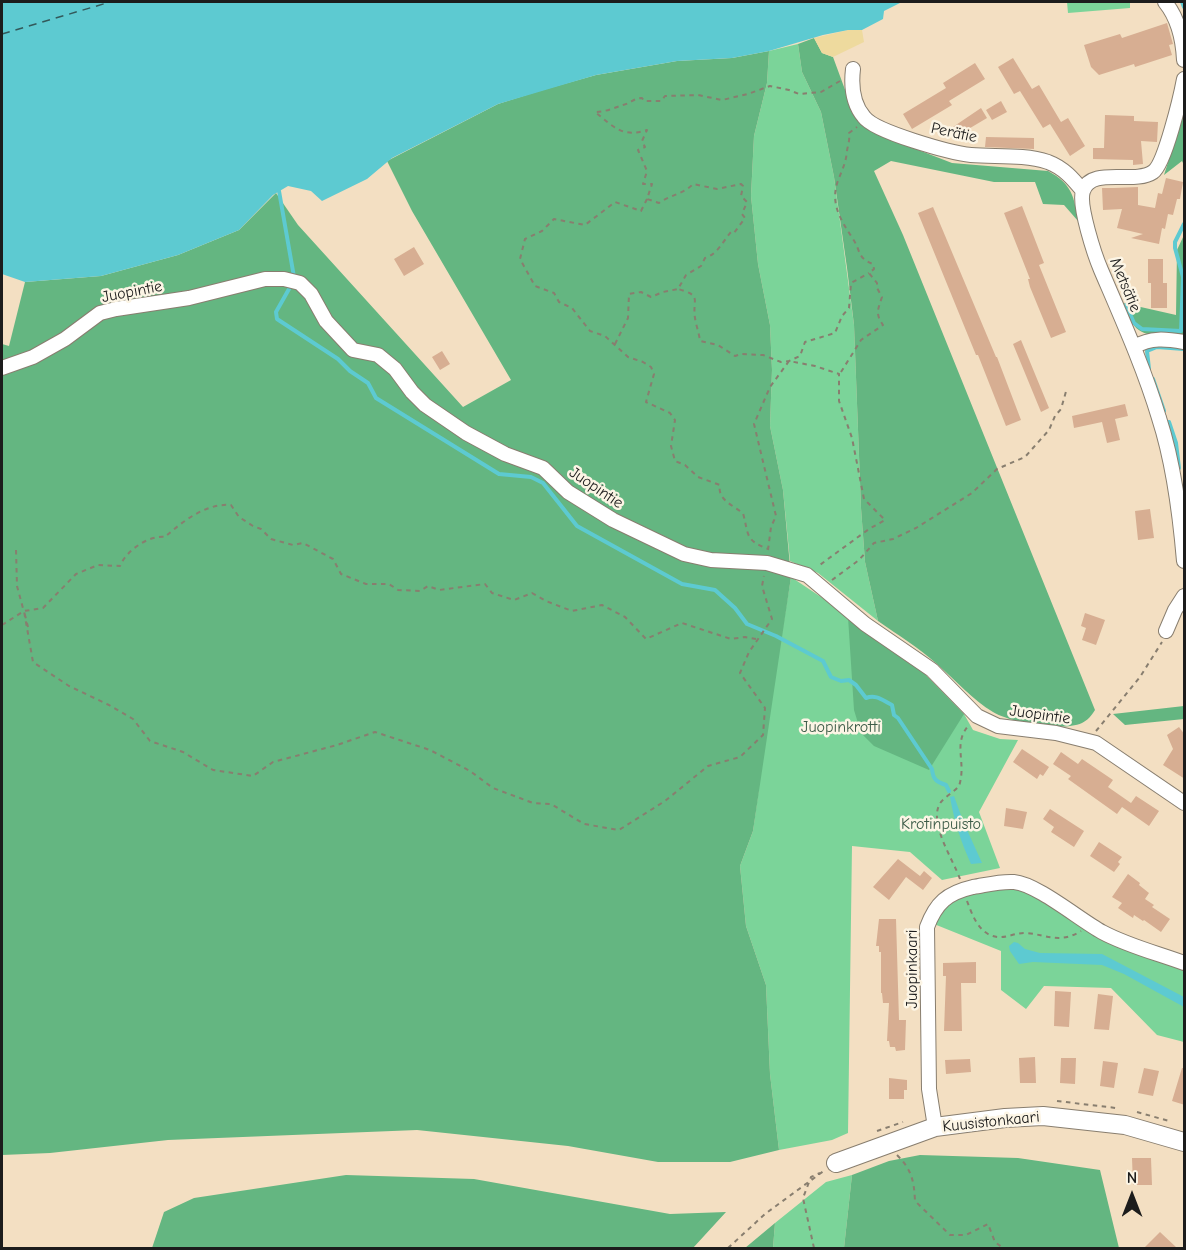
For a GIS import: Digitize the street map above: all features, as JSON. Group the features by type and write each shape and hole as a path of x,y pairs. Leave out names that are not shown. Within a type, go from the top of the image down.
{"street":[{"path":"1165,2 1176,20 1183,40 1185,60"},
{"path":"853,69 855,100 865,119"},
{"path":"1083,191 1089,182 1096,178 1140,177 1154,172 1162,160 1185,79"},
{"name":"Perätie","path":"865,119 888,131 949,151 969,155 1032,159 1049,163 1067,172 1083,191"},
{"name":"Metsätie","path":"1083,191 1082,202 1094,255 1134,346 1160,418 1174,483 1185,561"},
{"name":"Juopintie","path":"2,368 33,357 65,339 100,314 116,309 189,298 265,279 284,279 300,283 311,294 326,321 353,350 378,355 395,369 425,405 466,433 505,454 543,468 568,492 613,520 684,554 711,560 768,556 807,575 865,624 932,670 977,716 998,726 1056,733 1091,742 1185,803"},
{"path":"1134,346 1146,340 1163,339 1185,342"},
{"path":"1166,631 1175,610 1185,596"},
{"name":"Juopinkaari","path":"935,1127 929,1089 927,927 934,910 947,896 1000,882 1016,882 1031,887 1102,932 1185,963"},
{"name":"Kuusistonkaari","path":"832,1166 935,1127 1005,1118 1043,1116 1125,1125 1185,1142"}],"path":[{"path":"768,556 749,539 743,513 721,497 718,492 720,485 698,477 685,465 675,461 671,446 675,420 670,413 646,402 654,374 651,367 628,357 605,336 590,331 572,308 559,302 554,294 535,286 520,259 525,239 542,231 554,219 585,225 615,202 641,211 652,184 643,184 647,171 638,150 645,147 642,141 647,130 640,134 618,131 595,112 613,109 637,98 649,102 661,101 665,96 699,95 722,100 770,86 799,94 821,92 845,78 853,69"},
{"path":"24,611 33,662 69,686 133,719 150,741 183,752 213,770 253,776 273,762 375,732 430,750 470,771 493,788 533,803 551,804 584,824 619,830 665,801 708,766 740,757 763,735 765,708 740,673 748,652 772,619 762,586 771,527 776,516 754,424 770,387 789,362 801,356 806,342 835,333 842,316 849,308 851,282 874,269 873,264 864,260 860,255 854,239 837,213 834,197 847,159 849,133 865,119"},
{"path":"647,199 659,203 681,193 693,184 717,189 736,184 743,186 741,196 747,202 742,214 745,218 734,233 731,232 727,236 713,256 705,258 701,266 686,275 678,289"},
{"path":"841,372 861,339 883,325 878,318 877,310 882,297 877,283 869,273"},
{"path":"614,345 628,318 629,294 641,292 651,297 678,289 694,296 695,318 700,341 718,345 735,356 763,355 781,362 815,366 839,374 839,401 852,438 864,499 885,520 869,529 807,575"},
{"path":"822,586 842,574 874,543 893,538 925,523 972,493 997,469 1025,457 1049,430 1055,416 1061,410 1067,387"},
{"path":"2,625 24,611 43,609 76,574 98,565 120,566 134,548 159,536 165,537 187,519 223,504 231,505 239,517 261,529 271,539 292,545 303,543 333,559 341,574 366,584 389,584 398,590 420,591 428,586 439,590 485,584 492,593 514,600 532,593 546,602 572,611 602,605 625,617 646,639 682,623 731,639 745,637 758,639"},
{"path":"16,550 17,586 28,627"},
{"path":"1091,742 1099,726 1140,677 1161,644 1166,631"},
{"path":"977,716 961,735 963,766 959,786 943,800 937,814 939,832 956,866 963,890 979,927 992,936 1001,938 1025,933 1057,939 1078,933 1088,924"},
{"path":"890,1143 896,1155 905,1163 914,1182 915,1201 950,1235 966,1235 988,1224 995,1242 1003,1248"},
{"path":"814,1248 803,1198 811,1177 832,1166"},
{"path":"728,1248 765,1214 809,1182"}],"green space":[{"path":"1067,2 1130,2 1130,8 1068,13"},
{"path":"814,38 822,53 833,57 851,106 864,126 890,139 952,163 1048,171 1067,186 1073,198 1078,221 1064,205 1043,204 1035,182 994,182 891,161 874,171 903,235 1095,710 1082,723 1062,727 1037,725 1012,720 993,712 971,696 923,652 878,621 865,562 854,325 847,268 834,177 821,112 802,72 798,44"},
{"path":"798,44 802,72 821,112 834,177 854,325 865,562 878,621 818,573 790,561 783,490 770,426 772,370 770,325 758,264 751,196 754,136 767,83 769,51"},
{"path":"769,51 767,83 754,136 751,196 758,264 770,325 772,370 770,426 783,490 791,577 753,831 740,866 746,926 766,985 770,1074 779,1150 730,1162 658,1162 568,1146 417,1130 168,1140 50,1153 2,1155 2,344 9,346 25,282 101,276 178,255 239,230 276,193 298,225 463,407 511,380 412,211 387,161 498,104 539,91 596,75 677,61 732,58"},
{"path":"1184,112 1184,165 1182,161 1164,175"},
{"path":"1184,235 1184,335 1145,333 1133,324 1123,303 1176,315 1177,250"},
{"path":"791,577 902,651 964,714 973,730 1000,739 1018,740 979,812 1000,868 942,880 910,852 852,846 848,1133 832,1140 779,1150 770,1074 766,985 746,926 740,866 753,831 759,788 757,786"},
{"path":"848,617 902,651 964,714 929,770 874,746 861,733 854,710"},
{"path":"1184,706 1184,719 1125,725 1113,714"},
{"path":"1006,887 1018,888 1184,970 1184,1042 1157,1035 1111,988 1044,986 1026,1009 1001,990 1001,951 934,924 948,906 957,900 974,893"},
{"path":"920,1155 1018,1158 1100,1170 1119,1248 844,1248 852,1175 889,1161"},
{"path":"346,1175 474,1179 670,1214 726,1212 693,1248 152,1248 164,1212 194,1198"},
{"path":"852,1175 844,1248 773,1248 775,1223 826,1182"},
{"path":"775,1223 773,1248 745,1248"}],"sand":[{"path":"848,30 862,30 864,42 833,57 822,53 814,38"}],"water":[{"path":"2,2 902,2 884,11 883,19 862,30 823,35 769,51 732,58 677,61 596,75 498,104 392,158 367,179 322,201 311,191 288,186 273,195 239,230 178,255 101,276 25,282 2,274"},
{"path":"954,796 982,863 971,864 967,856 950,797"},
{"path":"1014,942 1025,949 1040,953 1102,954 1184,997 1184,1007 1124,974 1102,965 1033,962 1019,964 1010,951 1009,946"}],"building":[{"path":"1167,23 1173,44 1169,45 1172,55 1099,75 1091,67 1084,45 1120,34 1122,38"},
{"path":"1013,58 1032,89 1039,85 1061,122 1068,118 1085,146 1070,156 1050,124 1043,128 1020,91 1014,94 998,67"},
{"path":"975,63 985,79 949,101 952,105 912,129 903,114 946,88 943,83"},
{"path":"1001,101 1007,112 992,120 986,110"},
{"path":"981,108 987,118 955,137 950,129"},
{"path":"1105,115 1134,116 1134,121 1158,122 1157,142 1141,141 1143,164 1133,165 1133,160 1093,159 1093,148 1104,148"},
{"path":"986,137 1034,138 1034,149 985,147"},
{"path":"1166,178 1183,182 1180,199 1177,199 1173,215 1168,214 1159,244 1131,238 1143,234 1117,228 1122,209 1103,210 1102,188 1138,187 1138,205 1155,208 1158,193 1162,194"},
{"path":"1022,206 1044,263 1039,265 1066,332 1051,338 1004,213"},
{"path":"933,207 997,357 1021,420 1006,426 918,213"},
{"path":"414,247 424,264 404,276 394,259"},
{"path":"1148,259 1163,259 1163,283 1167,283 1167,308 1151,308"},
{"path":"1021,340 1049,408 1041,412 1013,344"},
{"path":"442,351 450,364 440,370 432,357"},
{"path":"1125,404 1128,416 1115,419 1120,440 1107,443 1102,422 1074,428 1072,416"},
{"path":"1150,509 1154,538 1138,540 1135,511"},
{"path":"1085,613 1105,620 1096,645 1082,640 1086,628 1081,626"},
{"path":"1179,727 1185,735 1185,779 1163,765 1173,749 1167,735"},
{"path":"1022,749 1049,767 1043,776 1040,774 1037,779 1013,762"},
{"path":"1061,752 1078,764 1082,759 1113,780 1108,787 1131,803 1136,796 1159,811 1149,826 1122,807 1117,814 1068,779 1071,776 1053,764"},
{"path":"1006,808 1027,812 1023,829 1004,826"},
{"path":"1050,809 1084,831 1074,847 1051,832 1054,827 1043,819"},
{"path":"1099,842 1122,857 1114,872 1090,856"},
{"path":"898,859 920,876 924,871 932,878 923,890 906,877 889,900 873,887"},
{"path":"1128,874 1149,893 1145,899 1154,905 1152,907 1170,919 1161,932 1144,920 1134,915 1133,918 1118,908 1122,903 1112,897"},
{"path":"879,919 896,919 899,1020 906,1020 905,1050 896,1051 895,1047 890,1047 887,1041 889,1003 883,1003 881,952 879,952 879,946 876,946"},
{"path":"976,962 976,983 961,983 962,1031 944,1031 946,976 943,976 943,963"},
{"path":"1055,991 1071,992 1069,1027 1054,1026"},
{"path":"1098,994 1113,996 1109,1030 1094,1029"},
{"path":"1035,1057 1036,1083 1020,1083 1019,1058"},
{"path":"1061,1058 1076,1058 1075,1084 1060,1083"},
{"path":"970,1059 971,1072 946,1074 945,1060"},
{"path":"1103,1061 1118,1063 1114,1088 1100,1086"},
{"path":"1144,1068 1159,1071 1153,1096 1138,1093"},
{"path":"1182,1068 1185,1068 1185,1105 1172,1101"},
{"path":"889,1078 907,1080 904,1099 889,1099"},
{"path":"1132,1158 1151,1158 1152,1185 1133,1185"},
{"path":"1160,1232 1177,1248 1144,1248"}],"waterway":[{"path":"1182,2 1184,7"},
{"path":"279,191 294,277"},
{"path":"1126,305 1134,323 1142,329 1181,331 1183,277 1175,242 1184,224"},
{"path":"289,289 276,312 277,319 338,359 350,371 368,383 376,398 499,474 531,477 543,483 577,526 682,584 715,590 735,608 747,624 776,636 823,661 831,677 841,681 849,680 866,698 877,697 892,705 894,715 932,769 934,778 946,785 949,791"},
{"path":"1149,369 1147,351 1157,347 1184,349"},
{"path":"1153,379 1164,411"},
{"path":"1169,422 1176,443 1179,468"}],"ferry route":[{"path":"2,34 110,2"}],"park label":[{"name":"Juopinkrotti","path":"841,727"},
{"name":"Krotinpuisto","path":"941,824"}]}
